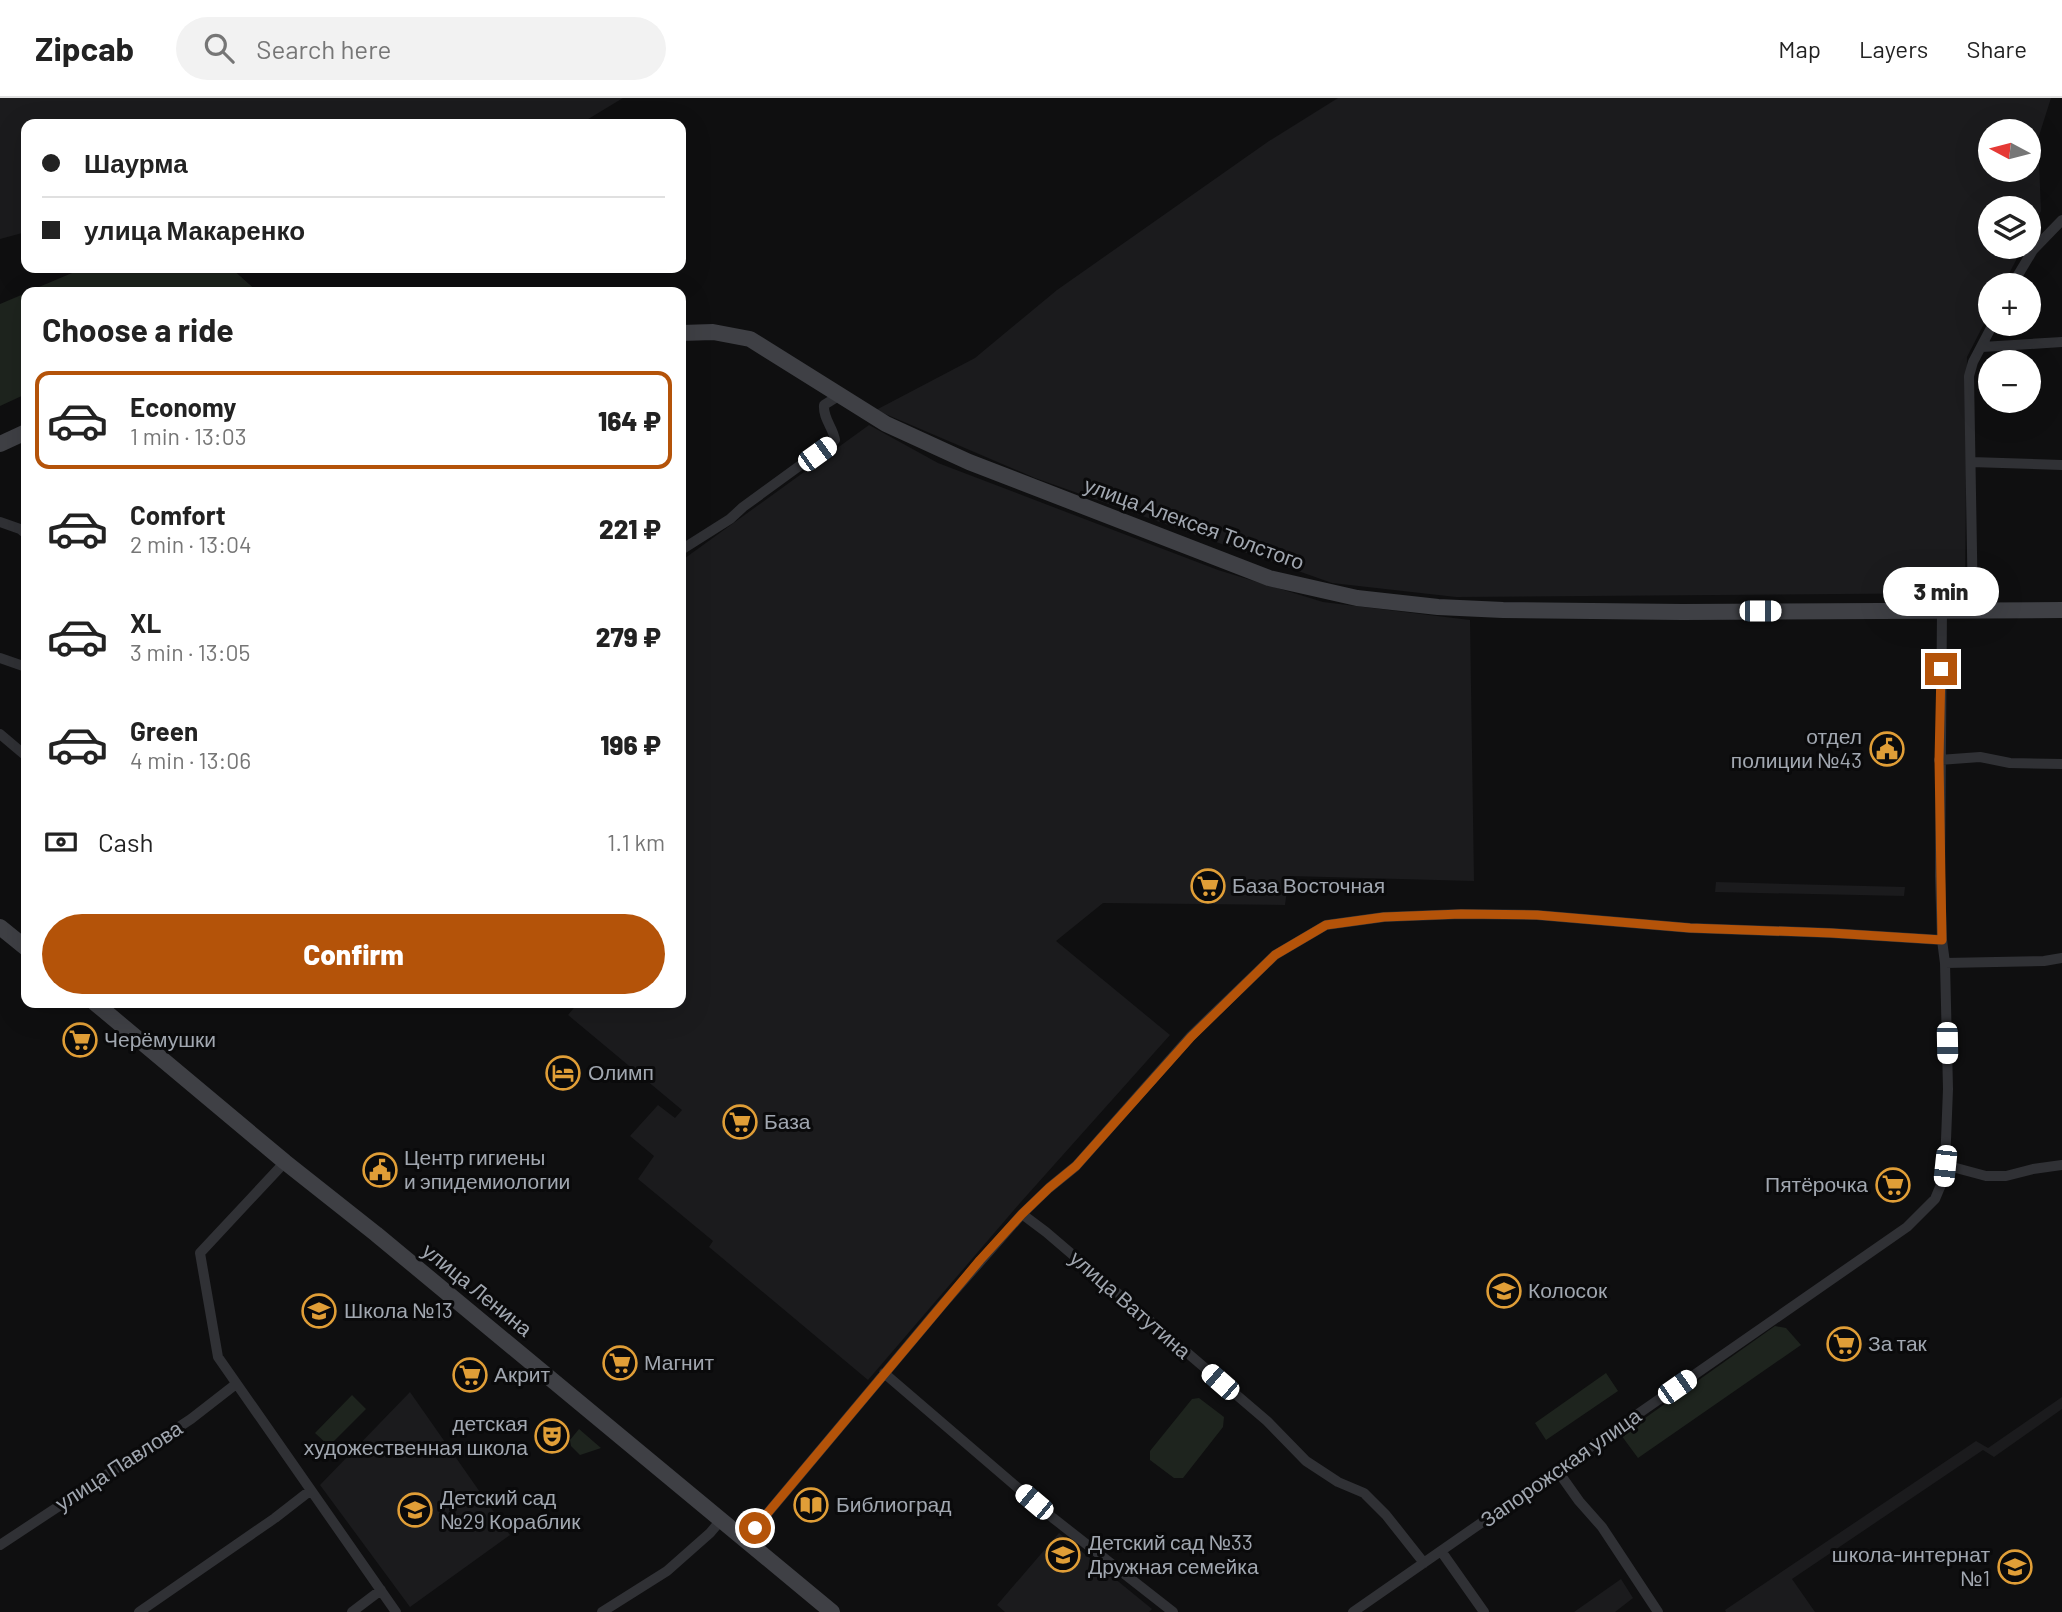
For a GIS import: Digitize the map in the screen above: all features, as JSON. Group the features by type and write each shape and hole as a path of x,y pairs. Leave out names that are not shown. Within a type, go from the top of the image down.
{"street":[{"path":"2018,273 2033,250 2062,220"},
{"name":"улица Алексея Толстого","path":"686,332 713,332 751,340 902,432 1071,503 1269,578 1357,598 1438,607 1517,610 2062,610"},
{"path":"1973,610 1969,376 1987,336"},
{"path":"1982,346 2062,342"},
{"path":"686,547 730,519 835,440 834,432 823,414 824,405 840,395"},
{"path":"0,444 21,434"},
{"path":"1971,462 2062,465"},
{"path":"0,522 21,530"},
{"name":"Запорожская улица","path":"1353,1612 1907,1227 1935,1199 1943,1180 1945,1166 1948,1089 1939,760 1942,609"},
{"path":"0,658 21,665"},
{"path":"0,734 21,752"},
{"path":"1939,760 1980,757 2010,764 2062,764"},
{"path":"745,1540 980,1260 1022,1214 1076,1166 1191,1037 1275,955 1326,925 1384,917 1537,915 1690,928 1942,940"},
{"path":"0,926 21,944"},
{"path":"1945,962 2044,961 2062,958"},
{"name":"улица Ленина","path":"101,1008 832,1612"},
{"path":"285,1162 200,1253 218,1356 396,1612"},
{"path":"1945,1166 1986,1176 2006,1176 2062,1165"},
{"name":"улица Ватутина","path":"1022,1214 1267,1421 1307,1461 1338,1482 1364,1493 1387,1515 1424,1563"},
{"path":"884,1373 1053,1518 1173,1612"},
{"name":"улица Павлова","path":"0,1545 191,1419 236,1384"},
{"path":"1557,1470 1602,1527 1658,1612"},
{"path":"139,1612 311,1490"},
{"path":"602,1612 667,1571 721,1520"},
{"path":"1441,1551 1483,1612"},
{"path":"352,1612 381,1590"}],"shaded area":[{"path":"0,98 623,98 588,119 21,119 21,233 0,239"},
{"path":"1338,98 2051,98 2041,130 2041,119 1978,119 1978,182 2040,182 2040,196 1978,196 1978,259 2017,259 2009,273 1978,273 1978,335 1967,357 1965,593 1456,597 1332,583 1035,478 876,410 975,358 1057,290 1269,141"},
{"path":"72,273 237,273 252,287 39,287"},
{"path":"21,295 21,396 0,406 0,304"},
{"path":"869,425 938,463 1218,570 1323,602 1470,620 1474,881 1289,876 1285,905 1103,903 1056,941 1170,1035 1020,1203 868,1380 709,1247 713,1241 638,1179 654,1156 630,1136 658,1105 675,1118 682,1110 568,1015 574,1008 686,1008 686,557"},
{"path":"1716,882 1905,887 1904,896 1715,892"},
{"path":"1775,1326 1786,1328 1801,1345 1638,1458 1621,1435"},
{"path":"1606,1373 1618,1391 1546,1440 1535,1423"},
{"name":"Детский сад №29 Кораблик","path":"410,1392 510,1535 410,1607 320,1485"},
{"path":"352,1395 366,1409 329,1446 315,1433"},
{"path":"2062,1397 2062,1409 1994,1457 1983,1450 1792,1579 1815,1612 1726,1612 1725,1610 1976,1441 1988,1448"},
{"path":"1199,1398 1224,1417 1223,1427 1183,1478 1174,1478 1150,1460 1150,1451 1192,1399"},
{"path":"579,1429 601,1448 580,1455 571,1446 570,1440"},
{"name":"Детский сад №33 Дружная семейка","path":"1059,1533 1152,1609 1149,1612 1005,1612 997,1605"},
{"path":"1621,1579 1633,1598 1615,1612 1574,1612"}],"place":[{"name":"отдел полиции №43","path":"1887,749"},
{"name":"База Восточная","path":"1208,886"},
{"name":"Черёмушки","path":"80,1040"},
{"name":"Олимп","path":"563,1073"},
{"name":"База","path":"740,1122"},
{"name":"Центр гигиены и эпидемиологии","path":"380,1170"},
{"name":"Пятёрочка","path":"1893,1185"},
{"name":"Колосок","path":"1504,1291"},
{"name":"Школа №13","path":"319,1311"},
{"name":"За так","path":"1844,1344"},
{"name":"Магнит","path":"620,1363"},
{"name":"Акрит","path":"470,1375"},
{"name":"детская художественная школа","path":"552,1436"},
{"name":"Библиоград","path":"811,1505"},
{"name":"Детский сад №29 Кораблик","path":"415,1510"},
{"name":"Детский сад №33 Дружная семейка","path":"1063,1555"},
{"name":"школа-интернат №1","path":"2015,1567"}],"route":[{"path":"755,1528 980,1260 1022,1214 1076,1166 1191,1037 1275,955 1326,925 1384,917 1537,915 1690,928 1942,940 1939,760 1941,669"}]}
